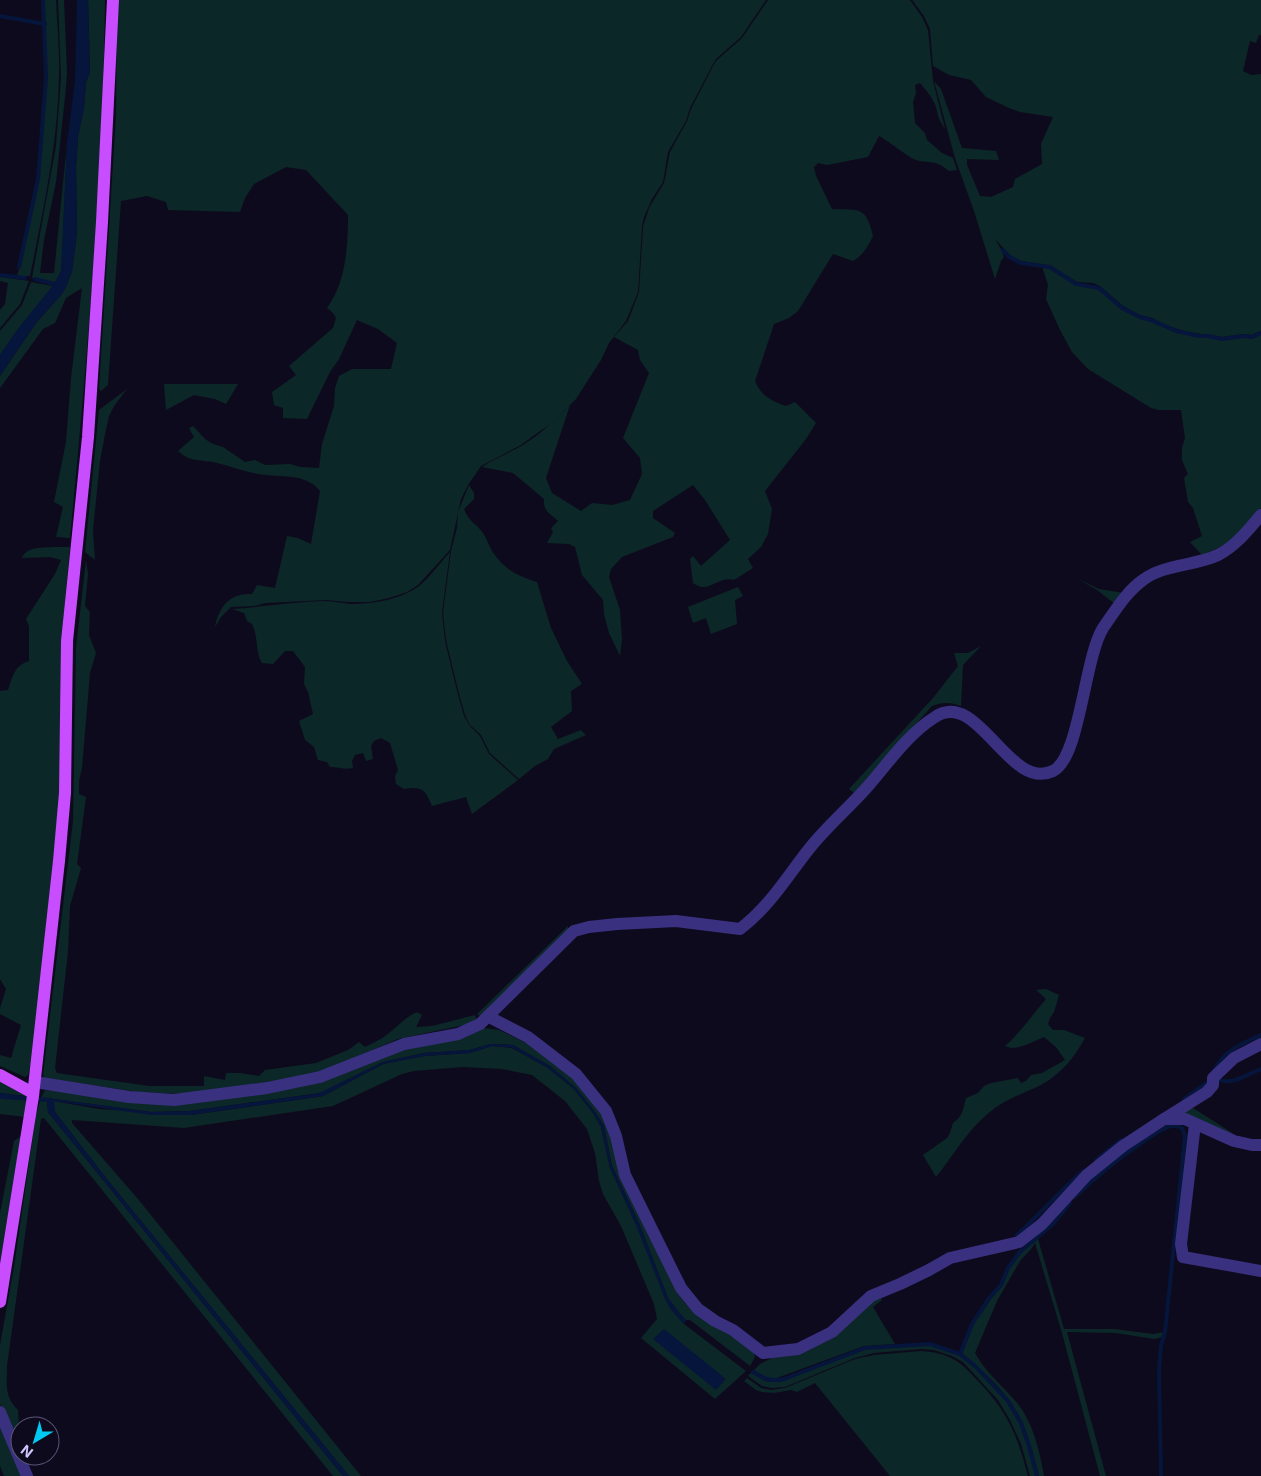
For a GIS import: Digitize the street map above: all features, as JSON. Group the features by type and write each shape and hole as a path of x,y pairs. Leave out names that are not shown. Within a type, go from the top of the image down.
{"main road":[{"path":"0,1302 31,1113 59,861 64,793 67,641 88,437 102,222 113,0"},
{"path":"0,1075 34,1090"}],"street":[{"path":"34,1090 174,1100 268,1088 320,1078 404,1044 458,1034 480,1024 574,931 589,927 617,924 676,921 740,929 757,916 810,848 868,787 906,742 935,717 947,711 962,713 1020,765 1031,772 1042,774 1053,771 1061,764 1070,750 1090,662 1100,634 1129,592 1144,579 1161,571 1217,556 1234,544 1261,515"},
{"path":"489,1017 528,1037 576,1074 606,1111 616,1136 625,1175 680,1288 698,1309 715,1321 733,1330 763,1353 798,1349 832,1332 871,1296 930,1270 950,1258 968,1252 1019,1242 1042,1224 1087,1175 1123,1146 1207,1092 1214,1085 1213,1078 1234,1058 1261,1044"},
{"path":"1164,1119 1185,1120 1234,1141 1252,1145 1261,1144"},
{"path":"1194,1124 1181,1244 1183,1258 1261,1271"},
{"path":"0,1412 27,1476"}],"green space":[{"path":"44,0 56,0 59,67 56,127 49,177 30,276 17,276 26,242 42,139 45,70"},
{"path":"58,0 64,0 67,72 56,182 44,240 40,273 54,273 67,143 62,261 61,271 55,283 32,278 56,146 61,77"},
{"path":"88,0 105,0 104,67 98,202 70,538 56,537 63,507 54,502 66,442 71,378 82,288 66,298 55,323 43,329 0,388 0,376 36,323 61,295 72,271 77,232 76,167 78,137 84,107 86,82 90,72"},
{"path":"117,0 766,0 741,37 716,59 690,108 686,121 668,152 663,182 652,199 644,217 638,292 626,321 609,343 601,360 576,399 551,424 521,445 481,466 461,499 450,550 418,585 407,592 370,602 326,600 231,607 221,617 215,627 219,613 232,598 244,594 252,594 257,585 275,588 287,536 298,538 311,544 320,491 314,485 300,478 253,473 187,457 178,451 194,437 189,428 193,426 205,439 223,447 245,462 255,460 265,465 290,464 300,467 319,468 322,444 334,406 335,388 339,376 352,369 391,369 397,343 378,329 357,320 339,359 330,372 307,419 283,418 283,408 274,405 272,392 296,375 289,366 333,328 336,318 327,308 342,276 347,239 348,215 306,170 286,167 254,184 245,198 240,212 168,210 166,202 147,196 121,201 108,385 101,391 99,389 116,116"},
{"path":"768,0 910,0 922,17 928,30 933,81 945,129 933,100 920,83 915,85 916,93 913,102 915,123 925,133 927,140 942,153 953,158 957,170 949,171 936,163 916,160 879,136 868,157 827,165 818,163 814,167 816,176 832,209 849,209 860,212 868,219 873,236 865,250 853,261 833,254 798,311 789,318 774,324 755,381 760,391 768,397 786,406 795,402 816,423 806,439 765,491 772,509 768,534 761,547 748,559 753,568 734,580 723,580 704,587 693,583 690,559 693,556 701,566 730,540 705,500 693,485 653,511 653,518 675,533 673,537 622,557 611,569 609,577 620,610 622,639 620,656 609,633 604,614 603,600 582,575 575,547 569,544 547,543 553,532 551,528 558,521 546,510 544,499 513,473 482,467 530,440 570,405 546,478 552,493 581,511 592,503 612,505 630,500 642,474 640,458 623,438 649,373 640,360 638,350 614,337 628,321 639,292 643,227 649,208 664,183 670,152 713,66 717,60 742,38"},
{"path":"912,0 1261,0 1261,35 1259,35 1256,43 1250,41 1243,71 1251,75 1261,74 1261,331 1251,335 1222,337 1188,332 1168,326 1123,306 1100,286 1093,283 1077,282 1051,266 1016,259 995,239 1004,257 995,279 955,158 934,81 941,89 962,148 996,151 999,160 967,159 967,165 980,196 991,197 1013,187 1015,179 1042,164 1041,144 1053,117 1020,112 1009,108 986,97 971,80 949,75 933,66 930,29 924,16"},
{"path":"1042,266 1076,285 1092,286 1122,309 1139,318 1176,332 1222,340 1244,337 1252,338 1261,334 1261,508 1235,537 1220,547 1202,555 1190,542 1202,536 1193,508 1188,502 1184,478 1188,474 1182,460 1182,448 1185,438 1181,410 1151,408 1088,369 1072,352 1046,299 1048,285"},
{"path":"0,277 29,281 20,304 0,328 0,310 5,304 8,283 0,281"},
{"path":"31,282 53,286 18,329 0,355 0,331 22,305"},
{"path":"164,384 238,384 226,404 215,399 194,395 166,410"},
{"path":"127,389 109,416 105,434 100,461 93,530 95,560 85,552 99,410"},
{"path":"469,485 474,493 474,499 464,509 466,513 483,533 492,551 501,563 517,574 537,582 551,628 567,661 582,684 571,691 572,711 551,727 558,739 581,730 586,735 554,749 548,759 535,766 519,779 490,753 481,735 470,725 465,715 446,640 443,613 451,551 457,528 458,512"},
{"path":"53,547 70,547 63,623 59,810 31,1066 28,1075 25,1077 0,1066 0,1055 11,1058 21,1025 0,1014 6,989 0,979 0,691 8,690 17,669 29,661 29,626 26,619 55,574 61,560 50,557 22,558 28,551"},
{"path":"450,552 442,613 445,641 464,716 470,726 480,736 489,754 518,780 472,814 466,797 432,806 422,790 415,788 404,789 396,784 395,776 398,770 390,743 381,738 374,741 371,746 373,759 366,761 363,753 355,755 352,761 353,768 330,767 327,762 318,760 314,747 305,740 299,721 313,714 308,692 304,684 305,667 293,651 285,651 273,664 262,663 258,654 256,635 252,624 247,621 244,613 232,609 326,601 350,604 367,603 395,598 419,586"},
{"path":"86,560 88,574 85,606 90,612 89,635 96,653 90,673 82,768 79,781 79,794 86,797 77,864 81,868 70,906 68,952 55,1068 57,1073 149,1086 204,1086 204,1076 225,1080 226,1073 259,1076 265,1070 316,1063 348,1050 359,1042 365,1047 383,1037 417,1012 422,1015 416,1027 432,1026 475,1015 477,1021 398,1039 332,1068 296,1078 184,1094 138,1092 45,1078 43,1075 73,821 76,648"},
{"path":"1078,579 1099,589 1124,593 1115,604 1097,590"},
{"path":"738,587 743,596 735,600 737,624 711,634 706,618 693,623 688,607"},
{"path":"981,646 963,665 961,706 946,703 932,706 854,793 849,789 933,698 958,666 954,653 968,653"},
{"path":"568,926 568,932 482,1018 477,1014"},
{"path":"1046,989 1059,995 1048,1024 1053,1030 1064,1030 1085,1038 1081,1045 1072,1059 1055,1076 996,1107 982,1119 936,1177 923,1155 947,1138 953,1123 962,1112 966,1098 978,1093 984,1086 991,1083 1018,1078 1021,1083 1026,1081 1031,1075 1042,1073 1065,1060 1056,1047 1044,1037 1020,1047 1010,1048 1005,1046 1046,999 1036,990"},
{"path":"483,1028 499,1030 529,1044 563,1068 603,1113 683,1300 693,1311 730,1333 754,1353 755,1357 750,1366 690,1320 686,1320 668,1298 639,1223 612,1166 604,1126 576,1088 550,1066 513,1045 491,1044 469,1050 424,1053 383,1062 320,1093 190,1111 151,1112 47,1098 48,1112 343,1476 333,1476 44,1118 41,1119 7,1366 8,1395 18,1410 18,1416 10,1416 10,1428 0,1404 0,1345 14,1267 36,1115 45,1090 186,1103 372,1058"},
{"path":"492,1046 512,1048 548,1068 574,1089 593,1113 601,1127 610,1168 636,1224 670,1308 684,1324 746,1371 715,1399 641,1338 657,1319 654,1304 621,1226 603,1194 595,1153 587,1129 565,1101 532,1075 502,1069 463,1067 414,1071 402,1074 333,1106 184,1128 72,1120 72,1123 138,1199 361,1476 349,1476 106,1178 55,1112 53,1101 99,1109 191,1115 323,1096 383,1064 424,1056 470,1053"},
{"path":"0,1077 28,1097 25,1117 0,1114 0,1098 24,1100 25,1096 0,1093"},
{"path":"1193,1108 1234,1134 1180,1113"},
{"path":"21,1136 0,1263 0,1213 14,1141"},
{"path":"1038,1239 1064,1329 1114,1329 1153,1334 1164,1332 1162,1337 1154,1339 1116,1333 1067,1332 1106,1476 1100,1476 1062,1333 1035,1243 1020,1261 997,1301 975,1353 984,1367 1018,1404 1028,1420 1035,1438 1044,1476 1039,1476 1023,1424 1012,1404 980,1369 962,1354 974,1324 1002,1286 1010,1268 1022,1252"},
{"path":"880,1296 882,1300 873,1307 895,1344 864,1346 774,1379 766,1378 754,1370 760,1364 776,1356 795,1352"},
{"path":"930,1345 959,1355 975,1367 1007,1402 1020,1423 1036,1476 1030,1476 1021,1444 998,1400 963,1362 952,1356 934,1350 921,1349 874,1353 855,1358 785,1387 771,1388 762,1386 748,1376 752,1372 765,1381 774,1382 865,1349"},
{"path":"921,1351 947,1356 960,1363 998,1404 1016,1437 1028,1476 890,1476 815,1383 797,1392 791,1390 774,1393 756,1390 744,1381 747,1378 761,1388 771,1390 785,1388 855,1359 874,1355"},
{"path":"0,1424 10,1449 10,1466 17,1466 21,1476 4,1476 0,1466"}],"water":[{"path":"77,0 88,0 90,72 86,82 84,107 78,137 76,167 77,232 72,271 61,295 36,323 0,376 0,355 54,284 61,271 67,143 75,80"},
{"path":"491,1044 513,1045 550,1066 576,1088 595,1112 604,1126 612,1166 639,1223 668,1298 686,1320 684,1324 665,1299 636,1225 610,1168 601,1127 593,1113 574,1089 548,1068 513,1048 492,1046 470,1053 424,1056 383,1064 323,1096 191,1115 151,1115 54,1101 55,1112 106,1178 349,1476 343,1476 48,1112 47,1098 151,1112 190,1111 320,1093 383,1062 424,1053 469,1050"},
{"path":"0,1093 25,1096 24,1100 2,1099 0,1098"},
{"path":"664,1329 726,1379 716,1390 653,1339"}],"waterway":[{"path":"19,267 38,179 46,78 43,0"},
{"path":"0,16 45,24"},
{"path":"1003,250 1009,257 1021,263 1050,267 1076,284 1099,288 1122,308 1176,331 1222,339 1244,336 1252,337 1261,333"},
{"path":"0,275 25,278"},
{"path":"35,279 54,284"},
{"path":"1214,1070 1228,1053 1261,1035"},
{"path":"1216,1079 1222,1081 1233,1080 1261,1069"},
{"path":"1184,1099 1209,1081"},
{"path":"20,1098 50,1100"},
{"path":"1075,1197 1108,1167 1164,1128 1171,1126 1182,1128 1185,1136 1165,1332 1161,1346 1159,1369 1161,1476"},
{"path":"1096,1160 1121,1140"},
{"path":"1018,1239 1017,1235 1083,1171"},
{"path":"1021,1251 1053,1224 1070,1203"},
{"path":"960,1354 972,1324 989,1298 1001,1285 1008,1268 1021,1250"},
{"path":"753,1372 768,1379 784,1379 865,1348 930,1344 960,1354 975,1366 1008,1401 1021,1423 1037,1476"}]}
